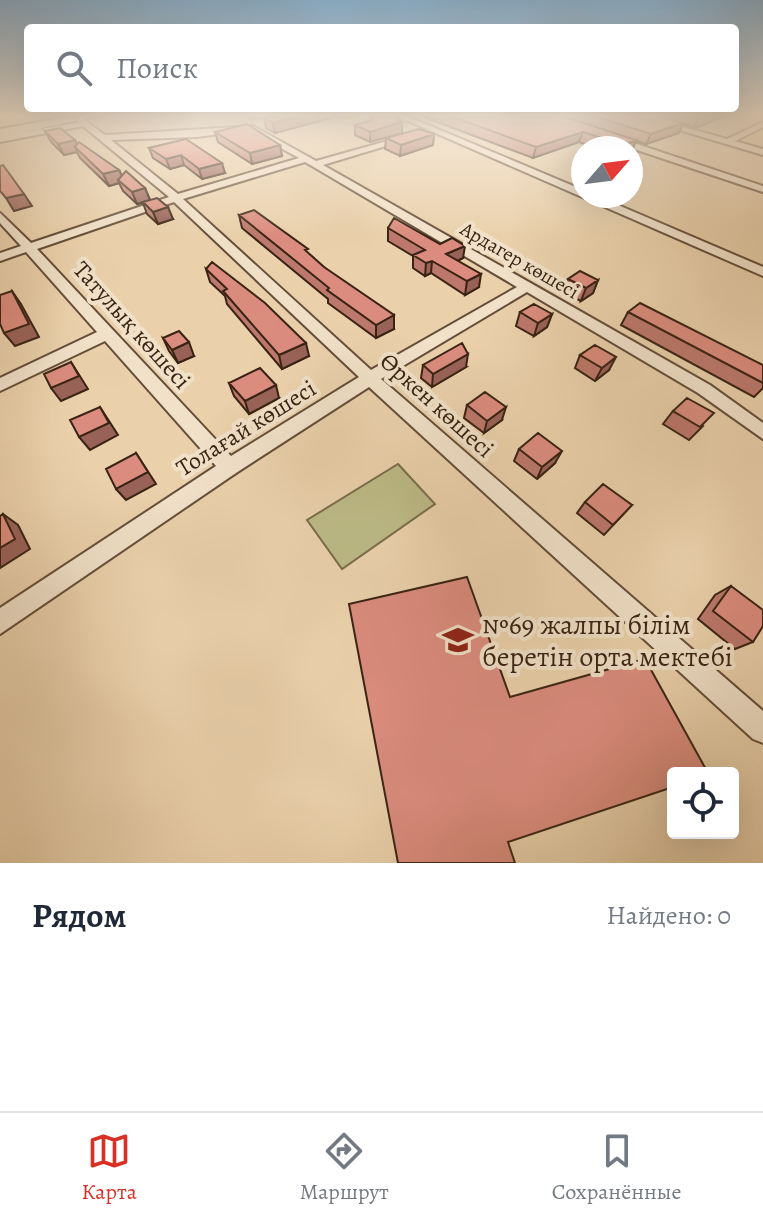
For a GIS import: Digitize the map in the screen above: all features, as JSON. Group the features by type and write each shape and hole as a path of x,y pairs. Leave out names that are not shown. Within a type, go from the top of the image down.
{"street":[{"name":"Өркен көшесі","path":"124,154 176,198 370,378 763,729"},
{"name":"Ардагер көшесі","path":"298,154 704,389 763,432"},
{"path":"0,257 176,198 340,154"},
{"path":"489,154 571,189"},
{"path":"659,154 763,189"},
{"path":"615,208 763,272"},
{"name":"Татулық көшесі","path":"0,216 229,467"},
{"name":"Толағай көшесі","path":"0,622 229,467 370,378 526,287"},
{"path":"0,385 108,333"}],"shaded area":[{"path":"398,464 435,504 342,569 307,520"}],"building":[{"path":"83,154 97,154 119,170 103,174"},
{"path":"159,154 209,154 222,163 199,169 181,155 166,159"},
{"path":"3,165 24,194 6,198 0,191 0,166"},
{"path":"126,171 145,188 132,192 118,180"},
{"path":"157,198 168,207 153,212 143,202"},
{"path":"254,210 308,249 305,250 324,267 394,315 376,325 327,290 329,288 239,215"},
{"path":"394,218 440,244 452,238 465,246 446,254 481,274 467,281 432,261 426,263 413,255 425,250 388,228"},
{"path":"212,262 265,303 306,343 279,355 223,291 227,289 206,269"},
{"path":"580,271 598,280 586,288 568,279"},
{"path":"12,291 29,324 4,333 0,324 0,295"},
{"path":"640,303 763,365 763,383 628,312"},
{"path":"534,304 552,314 538,323 520,312"},
{"path":"179,331 189,342 172,350 163,338"},
{"path":"462,343 468,354 433,374 423,365"},
{"path":"595,345 616,357 602,368 580,355"},
{"path":"71,362 79,376 51,388 44,374"},
{"path":"260,368 276,385 245,401 229,383"},
{"path":"485,392 506,407 487,421 467,405"},
{"path":"687,398 714,413 700,427 673,411"},
{"path":"100,407 109,423 79,437 70,420"},
{"path":"538,433 562,451 542,467 519,449"},
{"path":"136,453 148,472 116,489 106,469"},
{"path":"603,484 632,505 613,525 585,502"},
{"path":"3,514 15,539 0,548 0,516"},
{"path":"467,577 510,697 645,659 705,767 667,767 667,789 508,842 515,863 398,863 349,604"},
{"path":"731,586 763,610 763,626 753,642 713,611"}],"place":[{"name":"№69 жалпы білім беретін орта мектебі","path":"458,640"}]}
